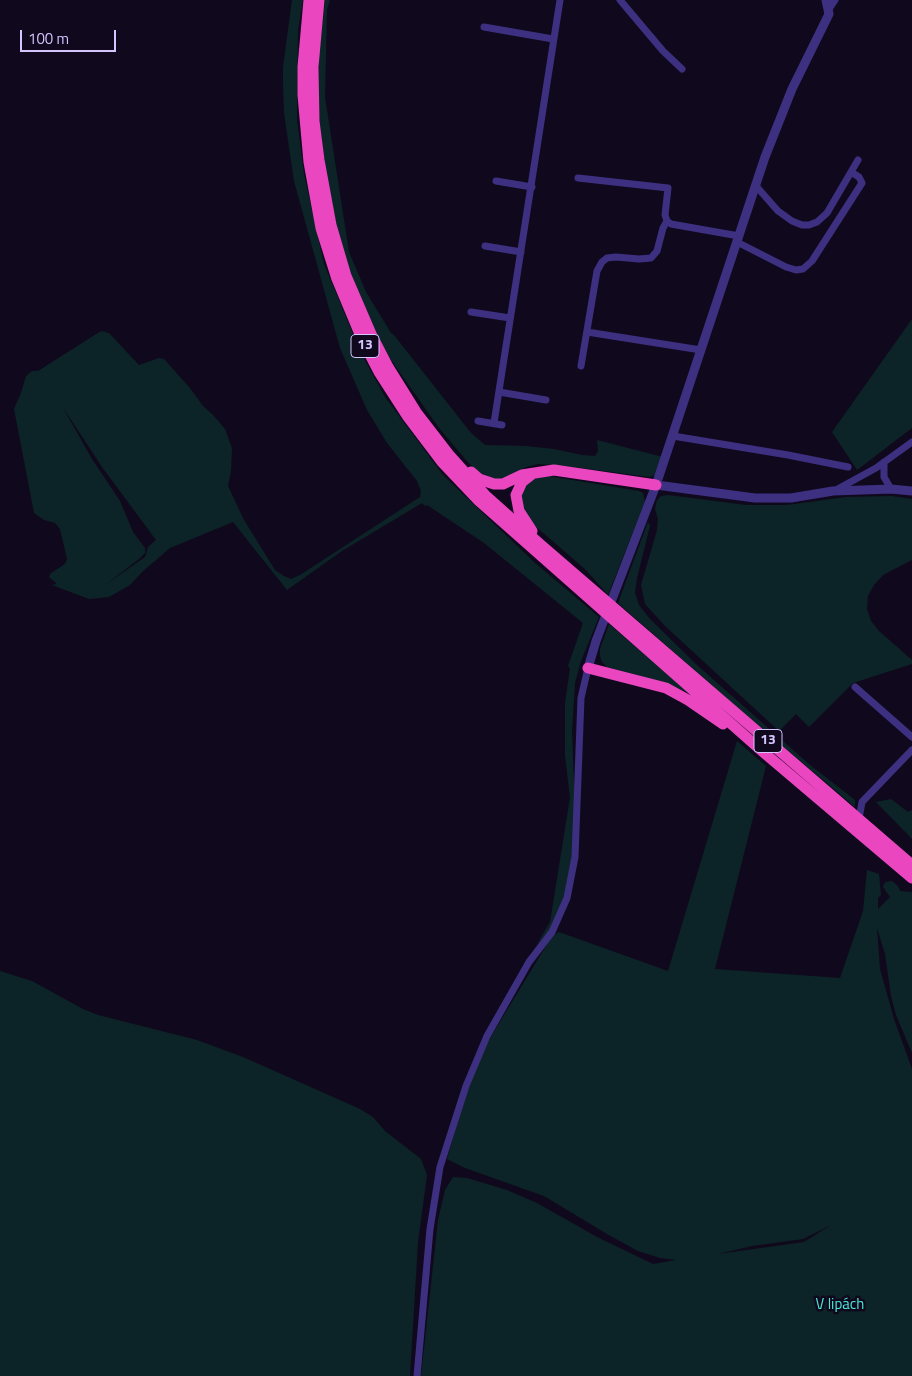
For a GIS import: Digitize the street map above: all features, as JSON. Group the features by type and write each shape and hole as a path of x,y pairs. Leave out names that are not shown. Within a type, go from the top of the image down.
{"highway":[{"name":"13","path":"309,0 303,67 303,95 309,162 321,228 337,279 362,339 379,372 424,440 454,476 479,501 762,751 912,878"},
{"name":"13","path":"320,0 313,60 313,94 318,150 331,225 346,276 370,334 388,367 427,427 467,476 527,532 912,865"},
{"path":"388,367 456,455 479,479 494,484 503,484 522,475 554,470 656,486"},
{"path":"535,472 518,487 516,495 519,511 533,531 586,577 600,596"},
{"path":"588,668 666,688 688,700 762,751"}],"street":[{"path":"494,423 560,0"},
{"path":"620,0 663,51 682,69"},
{"path":"417,1376 430,1229 440,1167 466,1086 487,1036 529,962 552,932 567,898 575,857 581,698 596,641 656,486 756,186 792,89 829,14 827,4 835,0"},
{"path":"484,27 553,39"},
{"path":"756,186 778,211 792,221 802,225 809,225 817,222 827,213 858,160"},
{"path":"578,178 668,188 665,215 667,221 671,224 738,239 786,267 796,270 803,269 812,261 862,183 859,177 851,172"},
{"path":"496,181 532,187"},
{"path":"581,366 597,271 602,262 607,258 616,256 639,259 650,258 658,250 662,228 667,221"},
{"path":"485,246 521,252"},
{"path":"471,312 510,318"},
{"path":"587,332 701,350"},
{"path":"499,392 546,400"},
{"path":"478,421 502,424"},
{"path":"673,436 848,467"},
{"path":"833,491 884,462 912,442"},
{"path":"884,462 884,477 891,489"},
{"path":"656,486 755,498 791,498 833,491 891,489 910,491"},
{"path":"855,687 912,736"},
{"path":"859,819 862,802 912,750"}],"green space":[{"path":"292,0 303,0 298,30 297,120 304,174 324,264 361,353 385,397 443,475 534,562 599,617 581,661 575,683 572,732 575,807 573,851 564,900 551,929 536,946 550,922 570,798 565,755 565,703 570,668 568,666 583,623 484,543 422,503 342,551 287,590 233,522 170,548 130,585 109,597 89,599 52,585 57,584 49,577 51,573 65,564 67,559 60,529 55,523 44,520 34,513 14,409 26,376 32,371 38,371 101,331 109,333 139,365 159,358 164,359 225,429 232,448 228,486 244,520 275,570 284,576 291,579 300,575 420,497 421,491 417,481 387,443 367,410 340,348 294,181 284,113 283,67","holes":["62,406 102,467 156,540 148,547 145,557 105,585 139,559 145,553 145,548 133,532 120,501 92,459"]},
{"path":"325,0 330,0 327,9 325,97 349,252 366,292 391,333 471,433 485,445 526,446 595,456 598,451 597,440 663,457 657,472 653,476 538,464 526,467 498,481 480,474 439,428 391,360 377,336 350,273 338,233 326,176 318,108 319,55"},
{"path":"912,319 912,428 857,470 832,432"},
{"path":"548,476 643,493 645,502 608,595 586,570 526,518 518,495 532,479"},
{"path":"668,495 746,505 787,505 846,497 892,496 912,499 912,560 883,575 874,585 868,596 867,609 871,621 879,631 912,660 912,664 853,683 809,727 796,714 779,731 665,626 645,604 641,585 657,530 658,519 655,509 657,500 661,496"},
{"path":"648,522 650,526 635,593 639,605 650,619 697,665 810,765 855,800 855,807 740,710 618,603"},
{"path":"609,624 689,693 662,682 607,667 602,662 600,649"},
{"name":"V lipách","path":"737,741 766,766 715,969 840,978 863,911 867,870 879,874 881,895 878,898 878,909 890,897 883,887 885,882 892,881 898,886 900,891 912,892 912,1053 896,1015 891,996 885,954 877,928 880,969 894,1019 912,1069 912,1376 421,1376 438,1220 445,1190 453,1177 467,1178 507,1190 537,1203 597,1237 653,1264 676,1260 660,1258 638,1251 544,1196 465,1168 447,1159 464,1100 487,1043 552,936 559,932 668,971","holes":["831,1225 804,1242 718,1254 752,1246 803,1239"]},
{"path":"891,799 908,812 912,810 912,839 876,802"},
{"path":"0,971 32,981 83,1009 98,1015 197,1040 243,1057 360,1109 373,1117 385,1131 421,1159 427,1175 418,1242 410,1376 0,1376"}]}
